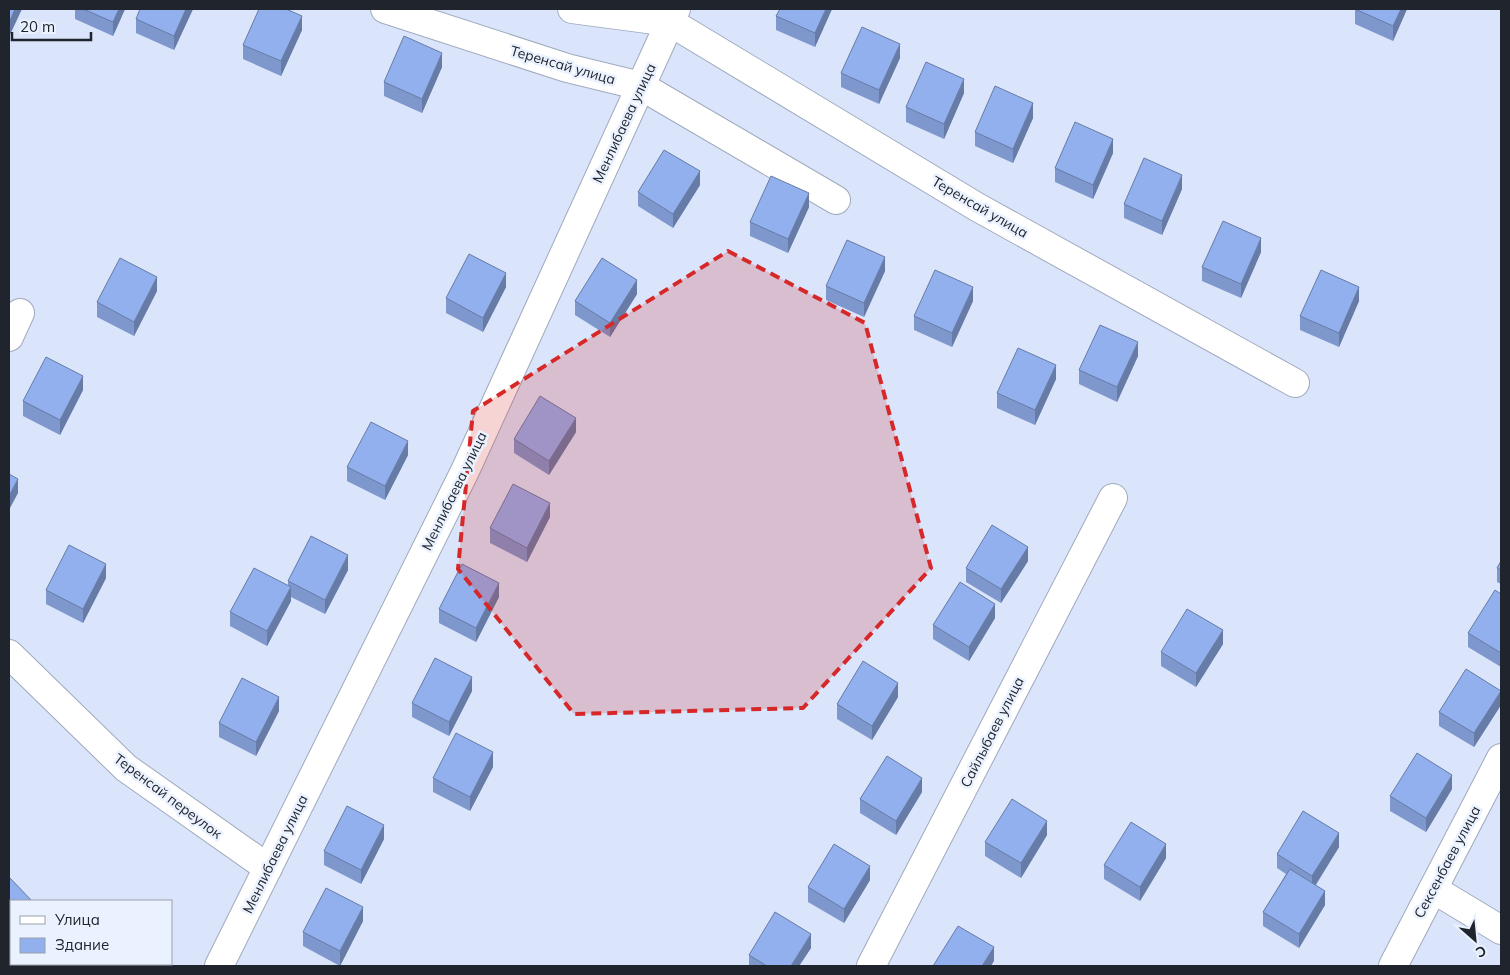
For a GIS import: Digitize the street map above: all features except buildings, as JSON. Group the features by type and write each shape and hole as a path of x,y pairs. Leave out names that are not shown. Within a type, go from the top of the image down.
{"street":[{"name":"Теренсай улица","path":"386,9 566,68 641,86 836,200"},
{"path":"572,9 673,15"},
{"name":"Теренсай улица","path":"673,15 977,207 1296,383"},
{"name":"Менлибаева улица","path":"219,966 464,471 673,15"},
{"name":"Сайлыбаев улица","path":"871,966 1112,498"},
{"name":"Теренсай переулок","path":"9,654 126,768 268,868"},
{"name":"Сексенбаев улица","path":"1393,966 1501,758"},
{"path":"1433,889 1501,930"}],"highlighted area":[{"path":"728,251 865,323 931,568 803,708 574,714 458,569 473,411"}]}
